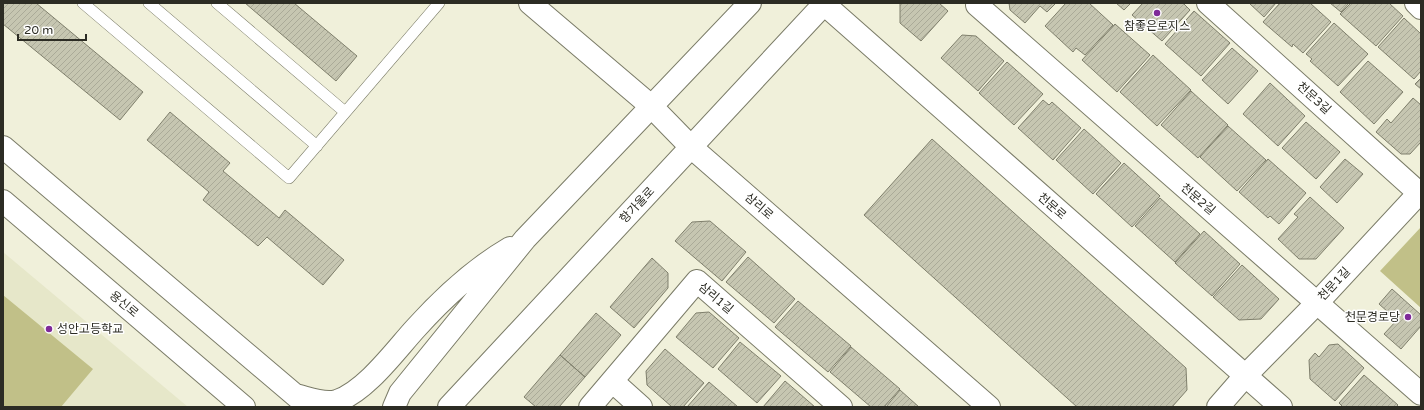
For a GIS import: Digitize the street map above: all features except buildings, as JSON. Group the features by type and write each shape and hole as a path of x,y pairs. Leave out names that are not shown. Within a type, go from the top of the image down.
{"street":[{"name":"삼리로","path":"530,3 651,106 692,147 989,407"},
{"path":"394,407 400,393 525,239 750,3"},
{"name":"천문2길","path":"979,3 977,5 1317,303 1418,386"},
{"name":"천문3길","path":"1208,3 1420,192"},
{"path":"1416,3 1421,8"},
{"name":"항가울로","path":"449,407 825,4"},
{"name":"천문로","path":"825,4 1281,407"},
{"path":"3,147 302,401 336,401 349,395 366,382 415,328 466,279 492,259 525,239"},
{"name":"천문1길","path":"1218,407 1420,192"},
{"name":"용신로","path":"3,201 244,407"},
{"name":"삼리1길","path":"590,407 697,281 841,407"},
{"path":"612,381 642,407"}],"lane":[{"path":"83,3 289,178 439,3"},
{"path":"149,3 317,146"},
{"path":"217,3 345,112"}],"shaded area":[{"path":"1421,227 1421,308 1380,271"},
{"name":"성안고등학교","path":"3,252 188,407 3,407"},
{"path":"3,295 93,369 61,407 3,407"}],"place":[{"name":"참좋은로지스","path":"1157,13"},
{"name":"천문경로당","path":"1408,317"},
{"name":"성안고등학교","path":"49,329"}]}
